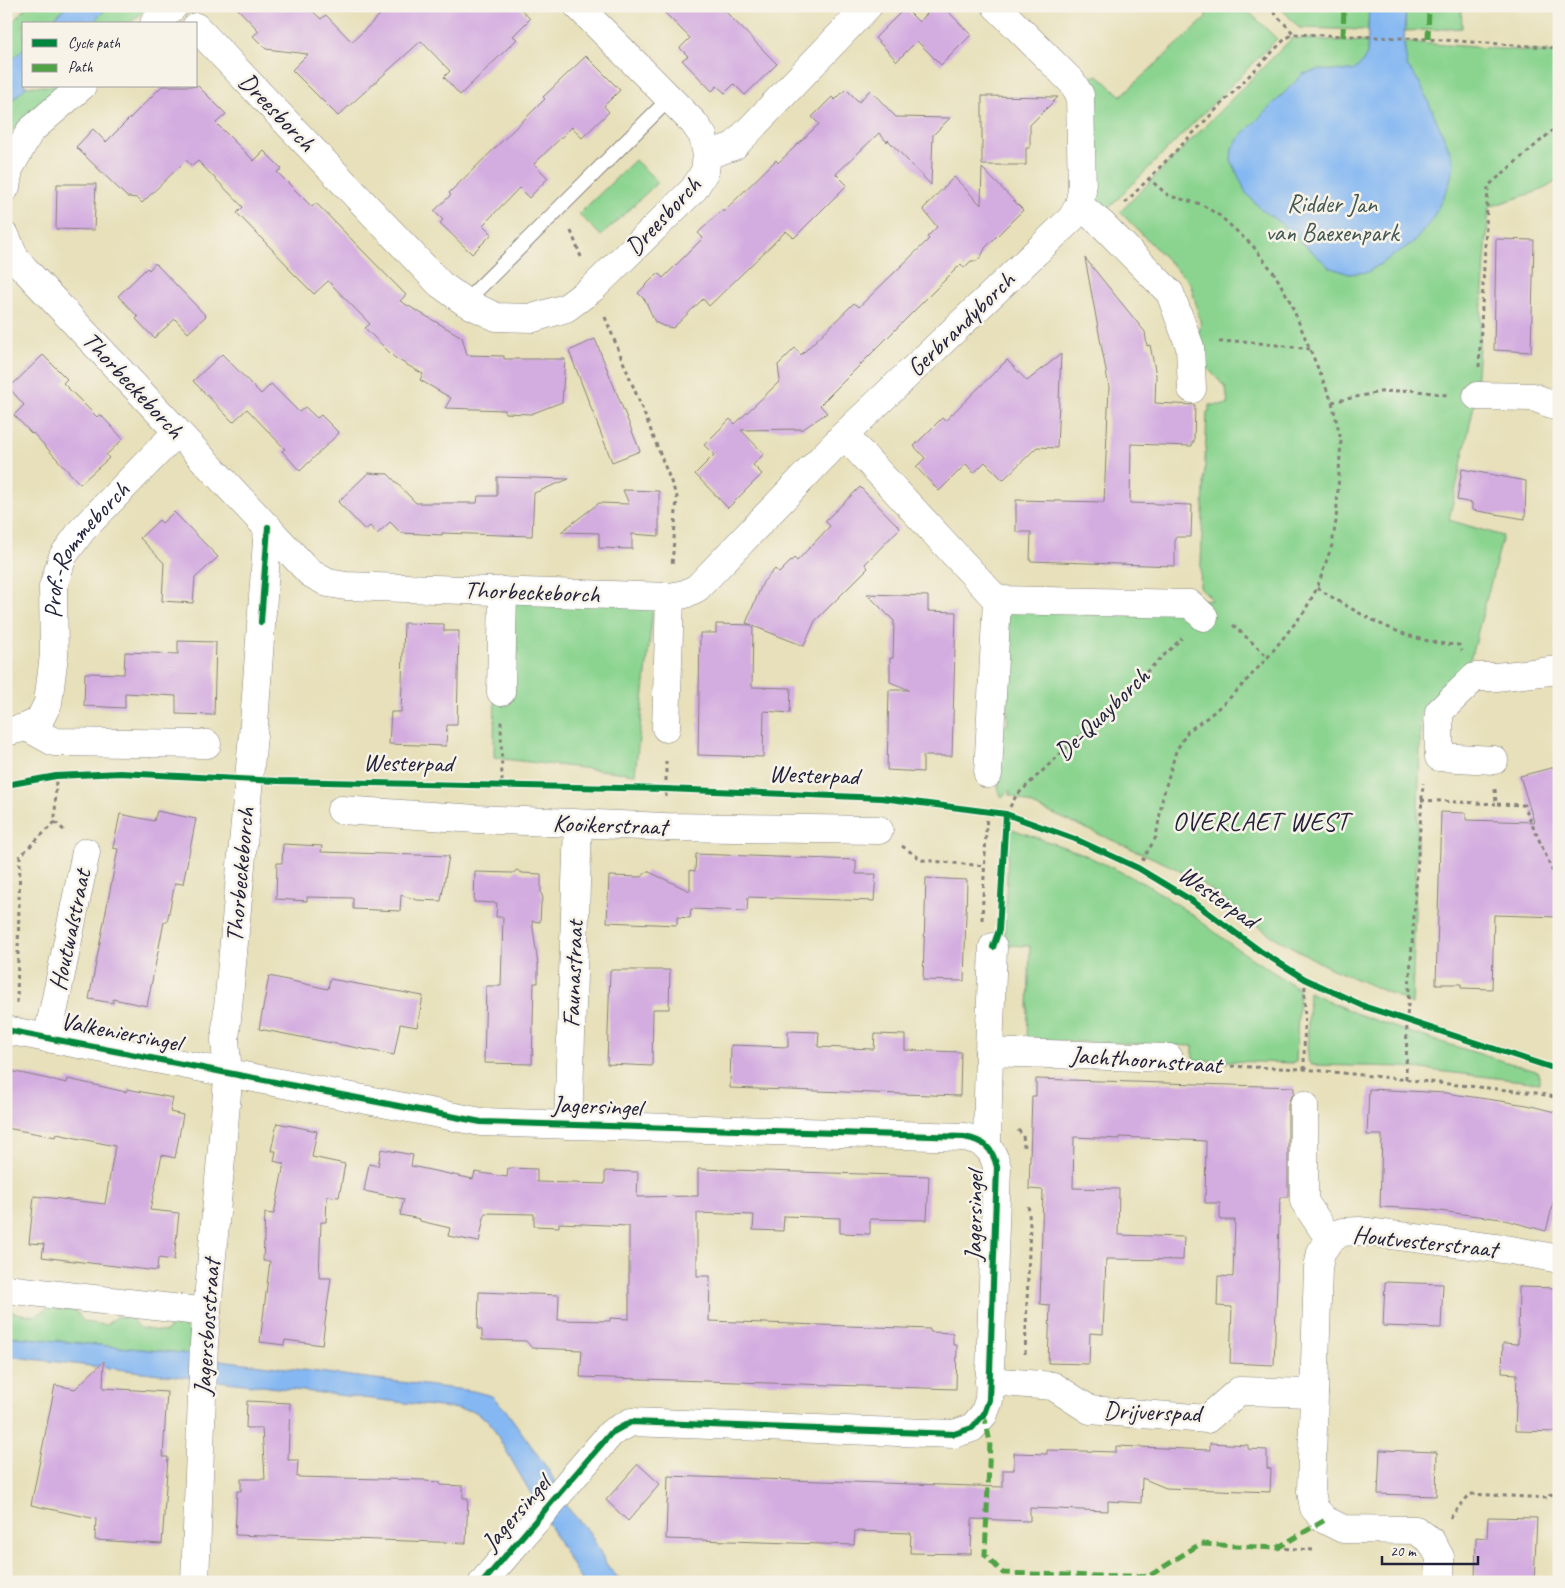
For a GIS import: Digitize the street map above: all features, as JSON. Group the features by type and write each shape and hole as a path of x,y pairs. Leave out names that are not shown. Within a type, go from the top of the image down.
{"street":[{"path":"156,22 175,6 191,22"},
{"path":"578,6 694,123 703,136 707,155"},
{"name":"Dreesborch","path":"198,29 440,284 465,302 496,317 533,318 566,308 593,288 694,188 705,171 707,155 734,146 868,6"},
{"path":"996,6 1072,82 1080,95 1082,191 1080,205 1103,225 1170,293 1190,347 1192,390"},
{"path":"6,187 9,169 30,132 80,88"},
{"name":"Gerbrandyborch","path":"670,597 685,594 697,588 844,436 1072,218 1080,205"},
{"name":"Thorbeckeborch","path":"6,237 16,260 310,573 328,583 346,586 670,597"},
{"path":"1477,396 1533,397 1559,407"},
{"name":"Prof.-Rommeborch","path":"24,727 48,703 54,655 53,587 63,556 82,530 177,432"},
{"path":"844,436 997,600 1190,604 1209,612"},
{"name":"Thorbeckeborch","path":"228,1073 225,1040 254,724 268,527"},
{"path":"501,692 503,591"},
{"path":"666,728 670,597"},
{"path":"988,774 997,600"},
{"path":"1494,760 1439,757 1439,712 1475,677 1496,677 1559,670"},
{"path":"24,727 54,742 207,744"},
{"name":"Kooikerstraat","path":"341,810 578,824 879,830"},
{"name":"Faunastraat","path":"568,1125 578,824"},
{"name":"Houtwalstraat","path":"47,1038 86,852"},
{"path":"987,1146 994,947"},
{"name":"Valkeniersingel","path":"6,1030 228,1073"},
{"name":"Jachthoornstraat","path":"989,1052 1169,1058"},
{"name":"Jagersingel","path":"228,1073 481,1122 964,1137 977,1140 987,1146 994,1156 997,1167 989,1400 984,1414 972,1428 954,1434 631,1422 611,1433 483,1582"},
{"name":"Jagersbosstraat","path":"195,1582 204,1343 228,1073"},
{"path":"1304,1105 1304,1201 1330,1240"},
{"name":"Houtvesterstraat","path":"1314,1393 1318,1268 1321,1252 1330,1240 1342,1232 1359,1231 1511,1250 1559,1259"},
{"path":"6,1289 207,1312"},
{"name":"Drijverspad","path":"989,1381 1053,1386 1090,1410 1207,1418 1239,1391 1314,1393"},
{"path":"1314,1393 1311,1491 1314,1508 1325,1520 1342,1529 1416,1530 1431,1541 1440,1557 1440,1582"}],"lane":[{"path":"465,302 670,99"}],"path":[{"path":"1268,6 1294,34"},
{"path":"1103,225 1285,39 1294,34 1422,39 1559,48"},
{"path":"1332,402 1380,392 1410,390 1438,395 1477,396 1488,186 1559,125"},
{"path":"1138,868 1156,837 1163,796 1176,751 1188,732 1234,694 1268,657 1304,612 1317,588 1332,545 1336,521 1341,440 1332,402 1289,299 1274,273 1253,246 1220,216 1200,204 1169,196 1149,179"},
{"path":"561,206 677,497 670,597"},
{"path":"1190,347 1223,341 1242,341 1310,349"},
{"path":"1317,588 1363,617 1401,634 1442,645 1459,645 1475,677"},
{"path":"1209,612 1268,657"},
{"path":"477,819 502,785 501,692"},
{"path":"666,728 666,827"},
{"path":"1494,760 1496,804"},
{"path":"988,774 982,930 994,947"},
{"path":"46,777 66,775"},
{"path":"17,1004 20,856 55,822 56,776"},
{"path":"1406,1079 1407,1019 1423,782"},
{"path":"493,785 512,785"},
{"path":"656,789 676,790"},
{"path":"1422,800 1524,804 1559,886"},
{"path":"977,810 1015,817"},
{"path":"1006,814 1006,824"},
{"path":"879,830 922,860 984,866"},
{"path":"1297,974 1314,982"},
{"path":"1305,978 1304,1069 1536,1093 1559,1098"},
{"path":"1399,1017 1416,1022"}],"green space":[{"path":"28,6 66,6 51,22 22,22 22,50 6,66 6,28"},
{"path":"109,6 150,6 131,22 93,22"},
{"path":"1205,6 1243,6 1277,39 1108,209 1082,192 1084,80 1098,75 1121,96 1206,18"},
{"path":"1279,6 1369,6 1368,30 1299,28"},
{"path":"1406,6 1461,6 1462,28 1405,31"},
{"name":"Ridder Jan van Baexenpark","path":"1292,38 1404,44 1404,42 1559,53 1559,180 1542,190 1489,207 1475,401 1449,520 1503,536 1470,660 1421,715 1412,1005 1398,997 1328,967 1272,936 1201,883 1173,867 1010,795 1010,790 1002,797 998,791 1001,728 1008,724 1004,593 1211,600 1200,587 1207,412 1209,411 1209,405 1228,405 1226,388 1199,359 1196,340 1201,325 1191,284 1120,212"},
{"path":"25,88 56,88 6,137 6,106"},
{"path":"635,160 658,182 601,236 579,214"},
{"path":"496,587 654,600 635,774 494,758"},
{"path":"1009,828 1081,853 1146,884 1191,914 1233,946 1299,989 1296,1062 1193,1060 1193,1046 1027,1040 1030,946 1004,945"},
{"path":"1309,992 1355,1013 1405,1031 1539,1072 1539,1083 1404,1067 1311,1065 1307,1059"},
{"path":"6,1304 14,1313 36,1316 47,1308 76,1311 84,1322 106,1325 117,1316 131,1318 140,1328 165,1332 175,1323 181,1325 190,1334 191,1354 6,1336"}],"water":[{"path":"66,6 109,6 93,22 51,22"},
{"path":"1369,6 1406,6 1404,42 1407,66 1420,83 1454,164 1449,185 1432,220 1414,242 1368,272 1349,274 1329,267 1283,225 1261,209 1246,193 1231,160 1232,148 1240,137 1303,74 1317,70 1353,71 1362,63 1367,54"},
{"path":"22,50 22,88 25,88 6,106 6,66"},
{"path":"6,1336 191,1354 220,1360 473,1391 492,1396 505,1409 550,1472 566,1506 590,1533 607,1565 617,1577 627,1582 582,1582 489,1421 474,1411 6,1356"}],"building":[{"path":"235,6 307,6 321,19 326,15 352,42 389,6 518,6 530,19 513,36 517,39 460,95 444,77 450,71 421,41 338,116 292,70 308,54 266,49 253,36 259,31"},
{"path":"658,6 720,6 777,64 745,95 734,84 725,93 717,86 712,91 682,60 688,56 680,48 690,38"},
{"path":"935,6 943,6 971,35 941,65 917,41 897,61 875,38 905,8 919,22"},
{"path":"586,56 620,90 604,106 609,112 582,138 572,127 534,164 548,178 529,198 519,188 483,225 492,234 472,254 440,223 443,220 434,211 451,195 449,193 545,99 543,97"},
{"path":"198,86 226,114 216,123 254,161 264,151 282,169 277,172 312,207 316,203 406,295 400,301 462,337 467,355 504,356 504,359 565,359 562,402 531,414 505,413 505,410 445,408 451,398 420,380 423,374 395,358 365,328 370,324 328,281 314,294 288,268 237,213 243,207 198,161 192,166 186,160 142,203 137,198 127,197 76,147 93,129 106,142 160,88 198,88"},
{"path":"846,89 859,102 870,90 896,117 950,118 933,135 931,185 879,133 836,174 847,185 794,238 786,231 709,306 703,299 673,328 655,322 645,300 638,293 658,273 663,278 703,238 698,233 722,210 723,212 776,160 778,163 819,124 812,117 832,97 835,100"},
{"path":"982,96 1058,97 1030,125 1030,148 1026,148 1026,165 982,165"},
{"path":"982,168 1023,210 985,248 977,261 971,261 964,268 961,264 820,405 827,413 803,429 741,430 764,454 753,465 762,474 728,508 695,474 714,455 704,445 730,419 735,424 780,381 778,365 795,348 801,355 854,303 859,307 929,239 927,237 937,227 923,209 954,177 981,205"},
{"path":"57,184 96,184 94,230 56,229"},
{"path":"1496,239 1534,240 1531,352 1494,350"},
{"path":"1085,258 1145,332 1147,346 1150,345 1156,375 1155,403 1195,405 1194,442 1192,442 1192,446 1131,444 1130,503 1192,505 1191,537 1175,537 1175,566 1030,561 1031,532 1016,532 1016,500 1104,502 1109,387"},
{"path":"155,263 206,316 188,333 175,319 154,338 136,319 138,317 118,296 147,268 149,270"},
{"path":"595,339 640,451 612,462 569,351"},
{"path":"222,354 261,394 271,384 299,412 305,407 317,418 321,415 339,433 300,471 282,451 285,449 247,409 233,422 193,381"},
{"path":"1061,354 1057,448 1037,447 1003,480 985,462 974,473 966,464 939,491 916,467 925,458 914,446 942,418 945,421 1007,360 1027,381"},
{"path":"43,355 67,379 63,383 97,417 100,414 123,439 106,455 109,458 80,484 14,415 24,405 9,388"},
{"path":"1462,469 1526,481 1525,519 1472,510 1472,503 1457,500"},
{"path":"368,473 388,474 416,503 477,503 478,496 497,496 497,477 569,479 534,493 532,536 401,533 390,522 377,534 370,526 365,530 338,502"},
{"path":"860,487 900,528 865,564 868,568 815,621 804,646 753,626 752,687 791,688 790,713 764,711 763,757 698,755 700,633 716,633 716,624 752,625 746,623 763,582 775,569 779,573 794,558 797,561 830,526 825,521"},
{"path":"623,490 659,491 659,536 632,534 632,549 599,548 599,533 561,532 599,503 629,504"},
{"path":"174,512 218,557 195,578 193,603 162,601 164,563 140,538 159,520 162,523"},
{"path":"867,594 928,596 928,611 956,612 952,756 923,756 923,772 887,770 889,690 909,690 890,682 890,658 893,658 894,621"},
{"path":"404,623 444,624 444,631 459,631 457,725 447,725 446,746 389,744 391,712 401,712"},
{"path":"178,641 216,642 214,715 176,714 176,696 125,693 125,708 84,706 85,673 124,674 125,652 178,654"},
{"path":"1559,766 1559,917 1494,915 1492,989 1461,988 1461,984 1436,984 1441,812 1466,813 1466,820 1534,822 1520,776"},
{"path":"157,811 196,819 183,884 175,883 167,922 164,922 147,1006 113,999 113,1003 89,999 118,849 113,848 120,814 154,821"},
{"path":"283,844 322,846 321,852 449,856 441,901 417,900 401,895 400,911 353,909 353,898 307,897 307,901 276,899 277,863 282,863"},
{"path":"696,854 856,860 856,874 876,874 874,901 748,897 747,911 691,909 690,918 677,917 677,925 607,922 609,876 642,877 647,871 690,891 690,870 695,871"},
{"path":"517,870 522,873 541,874 541,893 543,898 540,922 532,921 538,965 538,983 534,983 532,1064 484,1063 486,986 501,986 503,917 496,917 497,903 474,902 475,872 513,873"},
{"path":"926,878 967,880 964,981 923,980"},
{"path":"610,970 670,970 669,1009 653,1009 652,1066 607,1064"},
{"path":"269,976 328,989 330,979 423,996 417,1027 400,1024 394,1055 259,1029"},
{"path":"788,1031 819,1032 818,1047 874,1049 875,1034 905,1035 905,1050 961,1052 960,1096 730,1088 731,1045 788,1047"},
{"path":"6,1070 67,1083 68,1079 126,1092 127,1089 173,1098 170,1112 183,1115 175,1158 162,1155 150,1210 179,1213 174,1260 158,1258 157,1271 42,1257 44,1244 29,1243 34,1196 105,1204 115,1146 57,1134 56,1137 6,1128"},
{"path":"1036,1079 1294,1087 1294,1094 1290,1098 1288,1105 1288,1197 1280,1197 1274,1365 1230,1363 1232,1307 1217,1306 1218,1276 1233,1277 1235,1220 1220,1220 1220,1203 1205,1203 1206,1141 1120,1137 1120,1139 1074,1137 1073,1188 1119,1189 1118,1235 1184,1237 1183,1260 1106,1259 1103,1334 1090,1333 1089,1364 1048,1363 1050,1305 1040,1304 1043,1190 1029,1189 1032,1096 1036,1096"},
{"path":"1369,1089 1446,1093 1527,1105 1559,1113 1559,1180 1546,1231 1501,1219 1424,1209 1380,1207 1382,1135 1367,1135"},
{"path":"277,1123 317,1131 312,1157 345,1164 339,1197 327,1196 326,1222 321,1222 319,1278 331,1278 322,1345 285,1340 284,1345 260,1342 270,1261 263,1261 265,1213 274,1214 284,1164 274,1161 276,1151 271,1151"},
{"path":"381,1149 413,1155 411,1166 473,1179 475,1172 507,1177 508,1168 537,1169 537,1182 605,1184 605,1171 638,1172 637,1197 698,1196 698,1169 929,1176 927,1220 870,1219 870,1234 840,1233 840,1218 784,1216 783,1231 753,1230 754,1215 697,1213 697,1276 710,1276 709,1321 930,1329 930,1332 953,1333 953,1345 957,1345 956,1389 580,1377 582,1350 532,1348 526,1341 482,1340 482,1330 478,1329 479,1292 559,1295 558,1320 610,1321 610,1318 629,1319 629,1226 559,1223 559,1227 534,1226 534,1214 485,1213 479,1242 448,1236 450,1228 400,1215 404,1199 364,1191 369,1164 378,1166"},
{"path":"1385,1282 1443,1284 1441,1328 1383,1326"},
{"path":"1519,1287 1559,1288 1559,1432 1515,1431 1517,1374 1502,1373 1503,1343 1518,1344"},
{"path":"104,1361 103,1388 167,1392 163,1457 168,1457 162,1544 95,1540 96,1519 31,1505 55,1385 75,1389"},
{"path":"247,1401 290,1403 288,1460 298,1460 297,1477 425,1480 440,1482 440,1485 463,1486 463,1498 468,1498 466,1543 235,1535 237,1491 241,1491 241,1479 265,1479 262,1428 246,1428"},
{"path":"1210,1443 1248,1445 1248,1449 1267,1450 1267,1468 1271,1469 1270,1492 1166,1488 1142,1478 1141,1503 1108,1501 1108,1511 1030,1508 1030,1521 972,1519 971,1554 910,1553 911,1533 855,1531 854,1545 666,1539 668,1476 1003,1487 1003,1470 1014,1470 1014,1453 1047,1454 1047,1450 1116,1452 1116,1446 1210,1450"},
{"path":"1380,1450 1437,1452 1436,1496 1378,1494"},
{"path":"638,1464 660,1484 628,1521 606,1500"},
{"path":"1488,1517 1537,1518 1534,1582 1475,1582 1476,1537 1487,1538"}],"marked path":[{"path":"1343,37 1344,6"},
{"path":"1428,39 1429,6"},
{"path":"984,1414 990,1442 985,1555 1003,1573 1149,1576 1200,1544 1277,1548 1325,1520"}],"cycle path":[{"path":"261,622 268,527"},
{"name":"Westerpad","path":"6,785 56,776 120,773 278,781 666,789 882,798 1006,814 1075,839 1138,868 1191,900 1260,951 1305,979 1366,1007 1559,1070"},
{"path":"993,947 999,930 1006,814"},
{"path":"6,1030 481,1122 964,1137 982,1143 990,1150 997,1167 989,1400 984,1414 972,1428 954,1434 631,1422 611,1433 483,1582"}],"district":[{"name":"OVERLAET WEST","path":"1261,821"}]}
